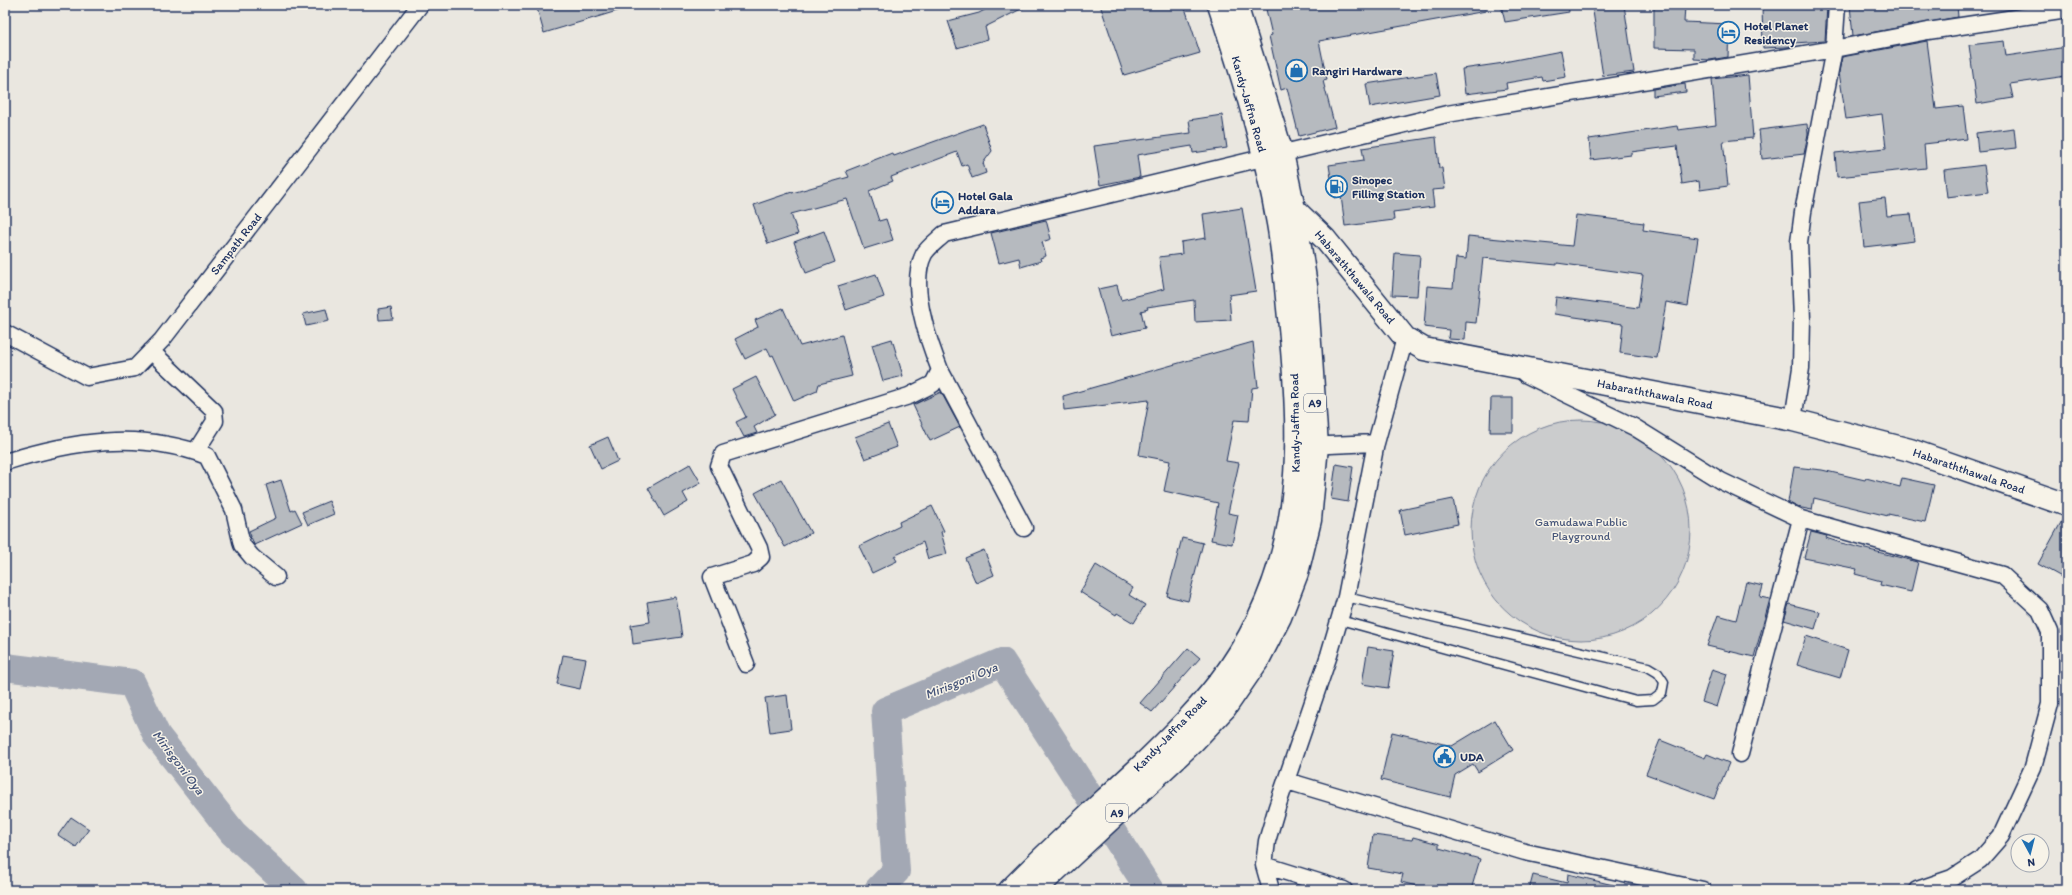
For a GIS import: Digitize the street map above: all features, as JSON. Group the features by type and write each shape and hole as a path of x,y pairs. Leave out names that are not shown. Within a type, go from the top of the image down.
{"main road":[{"name":"Kandy-Jaffna Road","path":"1010,890 1061,853 1160,760 1193,742 1225,708 1258,660 1275,628 1297,573 1310,520 1307,446 1306,285 1294,208 1251,103 1219,5"},
{"name":"Kandy-Jaffna Road","path":"1236,5 1273,155 1294,377 1307,446"},
{"name":"Habaraththawala Road","path":"1294,208 1325,239 1405,338 1424,349 1793,420 1910,450 2067,505"},
{"name":"Kandy-Jaffna Road","path":"1035,890 1061,853"}],"street":[{"name":"Sampath Road","path":"5,333 87,376 135,368 167,334 420,5"},
{"path":"1793,420 1801,368 1802,319 1799,242 1803,212 1834,49 1838,5"},
{"path":"1024,528 940,370 923,325 918,272 924,253 944,234 1447,114 1834,49 1928,31 2067,10"},
{"path":"1271,890 1264,865 1267,841 1277,806 1287,781 1340,620 1346,597 1376,443 1405,338"},
{"path":"151,351 214,411 215,421 196,452"},
{"path":"1509,366 1634,427 1721,481 1801,519 2002,575 2040,610 2050,632 2050,704 2033,767 2001,836 1980,860 1952,878 1917,890"},
{"path":"746,664 712,577 752,564 761,557 759,548 719,466 723,454 909,396 933,384 940,370"},
{"path":"5,462 39,452 75,444 110,440 169,444 207,456 234,510 242,545 252,557 276,577"},
{"path":"1307,446 1376,443"},
{"path":"1740,754 1801,519"},
{"path":"1287,781 1524,852 1703,890"},
{"path":"1264,865 1344,890"}],"lane":[{"path":"1340,620 1636,701 1653,700 1662,693 1664,682 1658,673 1648,667 1346,597"}],"green space":[{"name":"Gamudawa Public Playground","path":"1581,420 1613,425 1633,433 1650,445 1666,461 1678,478 1686,498 1691,530 1686,562 1678,582 1666,599 1650,615 1633,627 1613,635 1581,640 1549,635 1529,627 1512,615 1496,599 1484,582 1476,562 1471,530 1476,498 1484,478 1496,461 1512,445 1529,433 1549,425"}],"building":[{"path":"548,5 626,5 627,8 544,33 537,8"},
{"path":"994,5 1029,5 985,27 988,39 957,48 948,21 979,13"},
{"path":"1100,5 1184,5 1200,53 1124,75"},
{"path":"1265,5 1485,5 1486,11 1319,41 1327,80 1323,81 1335,127 1299,136 1287,88 1281,90 1269,36 1272,35"},
{"path":"1501,5 1568,5 1569,12 1505,22"},
{"path":"1592,5 1624,5 1634,72 1603,76"},
{"path":"1654,5 1685,6 1684,22 1729,24 1728,57 1710,60 1694,59 1694,49 1654,48"},
{"path":"1762,5 1827,5 1825,41 1794,43 1794,46 1786,47 1763,48"},
{"path":"1850,5 1957,5 1958,17 1853,36"},
{"path":"1927,41 1936,109 1963,106 1967,139 1924,144 1926,168 1837,177 1835,153 1886,148 1882,114 1846,119 1839,72 1842,57"},
{"path":"2004,41 2006,56 2067,47 2067,76 2010,84 2013,98 1977,104 1969,45"},
{"path":"1561,51 1566,77 1543,81 1542,77 1506,83 1507,89 1465,94 1462,69 1504,63"},
{"path":"1436,73 1440,95 1370,107 1366,84"},
{"path":"1748,75 1753,138 1723,141 1728,186 1700,190 1699,181 1682,184 1677,146 1631,152 1631,155 1591,160 1589,139 1677,126 1678,130 1716,125 1712,79"},
{"path":"1685,84 1686,92 1653,96 1653,89"},
{"path":"1222,115 1227,148 1193,153 1192,146 1137,155 1140,177 1100,185 1094,146 1191,133 1189,120"},
{"path":"983,124 992,151 983,163 986,173 972,178 967,164 962,166 957,152 891,177 893,181 869,191 879,221 886,219 893,240 864,249 847,199 791,214 798,234 768,244 754,205 792,192 849,177 846,171 892,153 894,156"},
{"path":"1807,124 1808,134 1804,154 1762,159 1759,130"},
{"path":"2014,128 2016,148 1978,152 1976,133"},
{"path":"1436,137 1439,168 1442,168 1445,189 1432,190 1434,207 1393,212 1394,220 1345,226 1341,196 1334,198 1329,165 1364,160 1362,148"},
{"path":"1984,165 1988,192 1947,197 1944,170"},
{"path":"1885,198 1887,216 1911,214 1915,241 1864,247 1859,201"},
{"path":"1242,208 1256,291 1229,295 1231,320 1195,322 1194,300 1147,307 1148,309 1141,311 1145,328 1111,336 1098,289 1117,285 1121,300 1164,289 1159,257 1182,254 1181,242 1206,238 1203,214"},
{"path":"1576,215 1644,223 1643,230 1698,238 1688,306 1666,302 1657,358 1620,353 1623,324 1554,314 1556,297 1638,308 1643,275 1557,263 1557,265 1483,258 1476,323 1466,322 1465,340 1448,339 1449,330 1424,327 1427,286 1453,288 1456,258 1466,259 1468,236 1572,246"},
{"path":"1046,220 1051,239 1042,242 1046,256 1040,258 1041,261 1021,267 1019,258 999,263 991,233"},
{"path":"824,231 835,262 806,273 794,242"},
{"path":"1395,253 1420,255 1417,296 1392,295"},
{"path":"876,274 884,297 846,310 838,286"},
{"path":"391,307 393,319 379,320 378,309"},
{"path":"783,308 800,346 842,335 852,376 819,384 817,391 794,401 773,355 771,356 767,348 745,359 735,339 758,327 755,320"},
{"path":"326,309 329,321 306,326 303,314"},
{"path":"892,339 903,376 883,381 872,345"},
{"path":"1253,342 1258,387 1252,388 1249,421 1234,420 1226,461 1239,463 1228,513 1238,515 1232,544 1211,540 1218,503 1164,491 1170,461 1139,455 1149,400 1064,410 1063,396"},
{"path":"756,377 775,414 754,427 757,433 744,437 736,422 746,417 732,389"},
{"path":"941,392 960,427 930,441 913,405"},
{"path":"1491,398 1513,398 1513,432 1490,432"},
{"path":"888,424 897,447 865,459 855,437"},
{"path":"608,437 618,461 601,469 590,445"},
{"path":"690,464 701,483 683,493 688,502 664,516 648,488"},
{"path":"1336,464 1353,467 1348,502 1331,499"},
{"path":"1794,467 1822,470 1865,480 1866,478 1900,487 1902,478 1934,485 1925,522 1888,514 1888,516 1814,498 1812,510 1797,507 1788,502"},
{"path":"781,479 811,533 785,547 755,493"},
{"path":"281,480 291,511 295,509 302,523 254,545 249,531 276,518 266,485"},
{"path":"1453,499 1458,524 1405,535 1400,510"},
{"path":"329,501 334,514 308,525 302,512"},
{"path":"932,506 944,531 941,532 947,554 928,559 923,542 894,556 897,561 872,573 859,546 900,526 899,522"},
{"path":"2064,517 2067,517 2067,580 2038,564"},
{"path":"1811,532 1827,536 1826,538 1841,543 1918,562 1911,592 1880,585 1881,581 1855,574 1857,569 1804,558"},
{"path":"1182,538 1203,543 1188,601 1167,596"},
{"path":"984,550 994,575 976,583 965,558"},
{"path":"1096,565 1133,588 1129,595 1145,605 1134,623 1117,613 1116,615 1080,592"},
{"path":"1746,582 1763,586 1760,597 1770,599 1754,657 1707,646 1718,615 1736,620"},
{"path":"676,597 682,637 633,644 631,625 650,622 647,602"},
{"path":"1789,604 1820,612 1815,629 1784,620"},
{"path":"1806,636 1848,650 1840,678 1797,665"},
{"path":"1368,647 1394,651 1388,688 1362,684"},
{"path":"1188,648 1200,658 1152,712 1140,703"},
{"path":"563,655 586,659 580,689 557,684"},
{"path":"1712,669 1727,674 1717,707 1702,702"},
{"path":"787,695 791,729 770,732 765,698"},
{"name":"UDA","path":"1495,720 1513,750 1478,772 1473,764 1455,775 1450,797 1381,780 1392,732 1452,746"},
{"path":"1660,740 1705,758 1707,754 1729,763 1714,799 1646,774"},
{"path":"71,817 89,829 76,847 58,835"},
{"path":"1373,835 1412,840 1413,837 1439,844 1439,848 1480,859 1471,890 1432,890 1401,882 1403,874 1368,868"},
{"path":"1568,874 1613,885 1613,890 1529,890 1533,875 1567,883"}],"waterway":[{"name":"Mirisgoni Oya","path":"878,890 896,871 885,711 1002,662 1150,890"},
{"name":"Mirisgoni Oya","path":"5,667 132,683 157,736 233,833 294,890"}],"place":[{"name":"Hotel Planet Residency","path":"1728,33"},
{"name":"Rangiri Hardware","path":"1297,71"},
{"name":"Sinopec Filling Station","path":"1336,187"},
{"name":"Hotel Gala Addara","path":"943,203"},
{"name":"UDA","path":"1444,757"}]}
